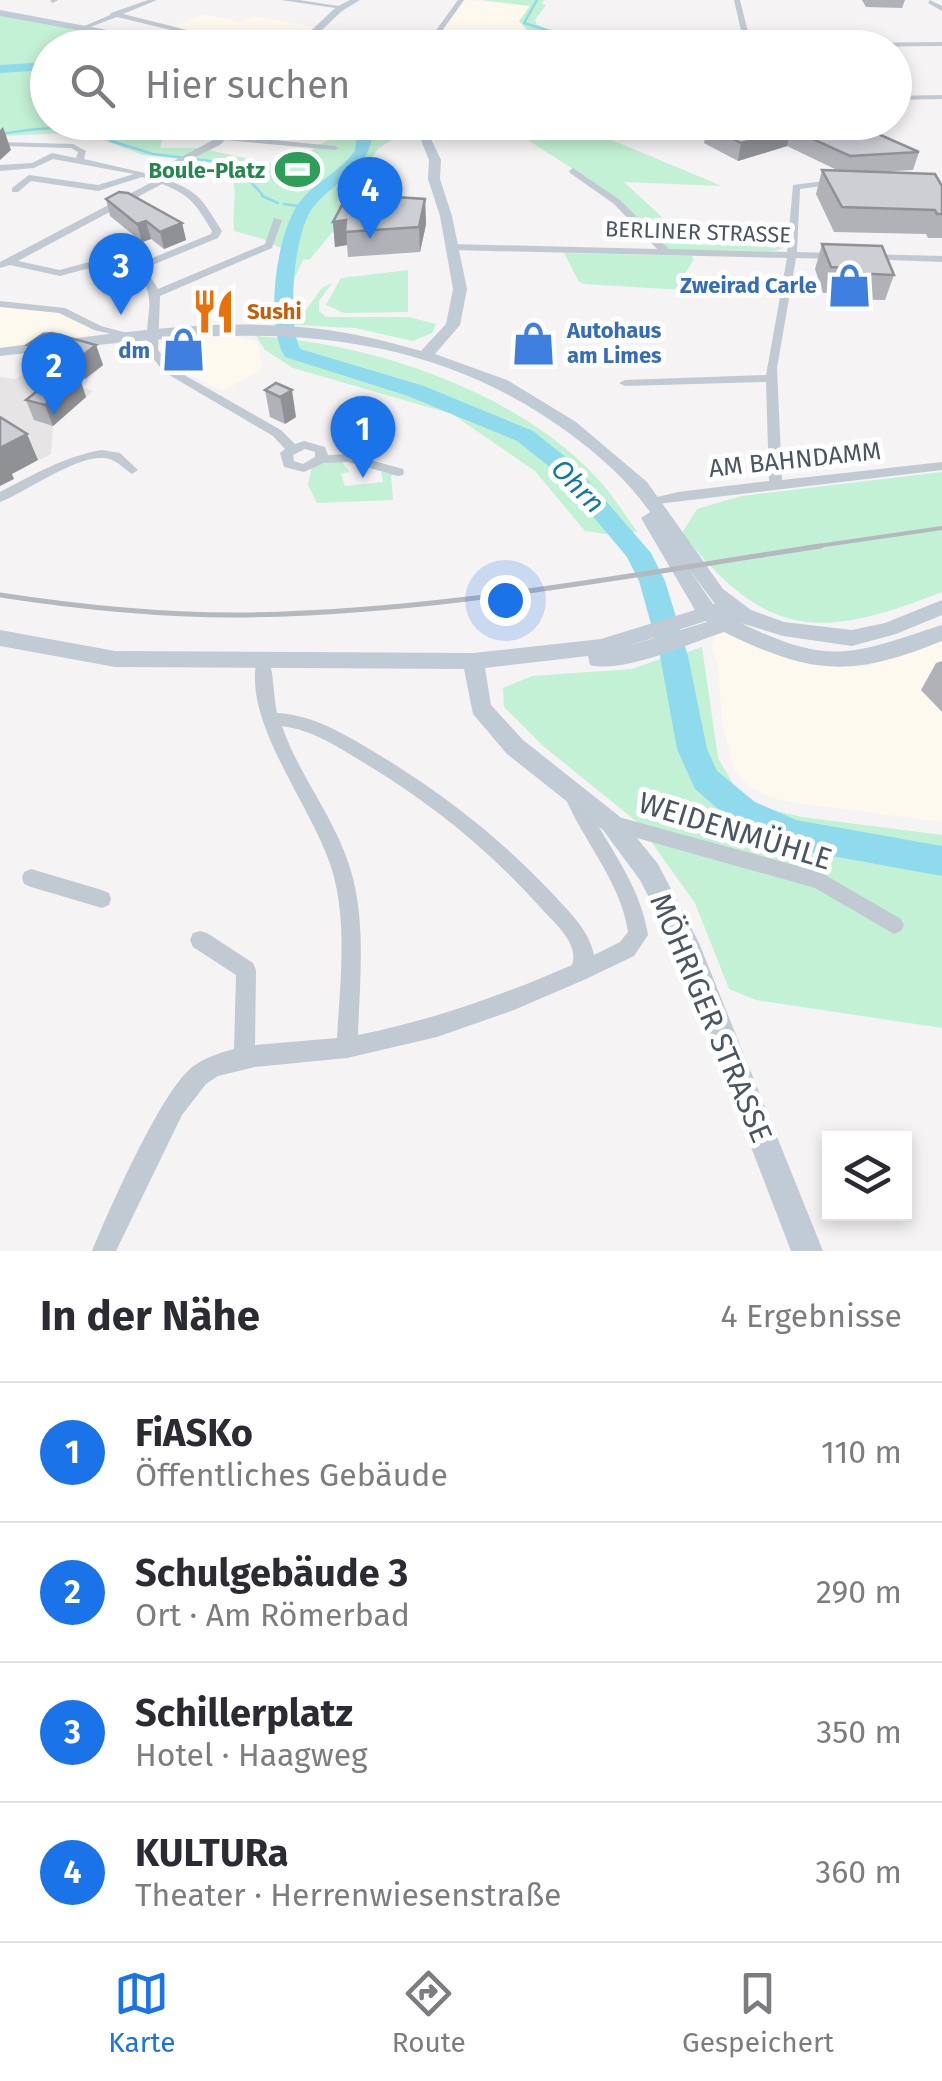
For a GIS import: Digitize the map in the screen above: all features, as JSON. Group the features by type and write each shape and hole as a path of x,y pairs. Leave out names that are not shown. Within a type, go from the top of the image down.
{"main road":[{"path":"317,30 356,0"},
{"path":"0,14 91,30"},
{"path":"423,140 434,160 434,179 460,289 452,325 429,352"},
{"path":"0,352 129,335 261,330 299,330 404,351 429,352 530,407 608,469 652,521 686,582 786,654 848,662 874,658 942,634"},
{"path":"429,352 502,383 570,425 654,502 728,615"},
{"path":"0,638 57,652 115,659 270,661 317,668 473,667 639,645 728,615 783,629 852,638 889,630 942,607"},
{"name":"MÖHRIGER STRASSE","path":"473,667 481,708 514,747 611,824 649,872 686,943 807,1251"}],"street":[{"path":"84,28 154,0"},
{"path":"284,0 342,7"},
{"path":"439,30 461,0"},
{"path":"737,0 745,30"},
{"path":"930,2 942,9"},
{"path":"113,14 180,30"},
{"path":"912,44 942,44"},
{"path":"912,98 942,97"},
{"path":"5,264 183,158 221,140 335,148"},
{"path":"5,144 10,150 80,159 186,190 200,203 217,231 215,236 140,267"},
{"path":"5,144 73,146 82,151 80,159"},
{"path":"0,168 34,165 52,156"},
{"path":"573,171 617,202 665,252"},
{"path":"15,190 29,178 98,188 151,178"},
{"path":"776,485 772,378 792,255 796,187 854,180"},
{"path":"158,292 269,246 277,220"},
{"name":"BERLINER STRASSE","path":"452,247 942,259"},
{"path":"5,264 60,273 125,255 140,267 158,292 152,350 168,370 278,433 291,448"},
{"path":"0,304 62,310 98,328 129,335"},
{"path":"624,383 772,378"},
{"path":"291,448 316,446 322,450 322,459"},
{"path":"291,448 285,458 294,467 304,468 322,459 348,458 398,472"},
{"path":"0,498 68,464 98,454 114,455 132,470"},
{"name":"AM BAHNDAMM","path":"654,502 942,466"},
{"path":"270,661 262,678 270,719 336,852 348,895 347,1048"},
{"path":"270,719 292,718 314,726 425,790 486,837 582,942 585,960 579,972"},
{"path":"104,1251 176,1108 196,1078 216,1065 347,1048 426,1032 579,972 626,948 638,936 638,915 581,818 572,791"},
{"name":"WEIDENMÜHLE","path":"611,824 820,881 894,925"},
{"path":"31,878 102,900"},
{"path":"200,940 246,970 244,1059"}],"shaded area":[{"path":"465,0 530,6 526,30 442,30"},
{"path":"203,14 240,22 254,16 313,27 310,30 171,28"},
{"path":"0,305 68,314 89,327 87,335 0,348"},
{"path":"230,335 257,341 262,366 259,372 222,391 178,368 161,349 180,338"},
{"path":"53,352 103,365 81,387 93,391 53,426 51,454 18,471 0,459 0,377 16,379"},
{"path":"721,629 787,659 830,666 864,667 942,641 942,822 802,804 771,798 750,787 734,769 722,724 718,666 711,645"}],"green space":[{"path":"482,0 544,0 542,4 546,5 535,20 537,25 552,30 527,30 519,21 530,6"},
{"path":"0,13 91,30 30,30 30,135 0,136"},
{"path":"104,140 162,140 160,148 200,148 290,168 330,140 392,140 379,148 336,204 355,205 310,259 303,260 294,279 283,278 284,250 234,231 233,182 240,172 215,162 143,155"},
{"path":"528,140 612,140 722,186 624,182 691,244 785,247 775,251 668,250 599,186"},
{"path":"564,253 694,259 679,284 683,290 584,284 579,282"},
{"path":"408,270 408,312 344,313 326,305 341,278"},
{"path":"332,283 319,301 319,311 326,317 409,317 436,324 432,333 413,341 355,328 295,325 322,288"},
{"path":"256,336 300,340 392,361 482,396 562,446 601,482 637,531 619,536 585,531 535,471 452,414 293,368 265,350"},
{"path":"340,460 350,472 341,474 345,486 383,482 381,471 398,472 391,476 393,500 317,503 308,485 312,466"},
{"path":"942,472 942,592 862,618 829,623 798,621 769,611 741,594 682,533 697,509 741,496"},
{"path":"702,647 718,758 740,796 769,809 802,817 942,835 942,848 785,823 730,799 707,772 680,655"},
{"path":"666,657 698,792 740,823 801,842 942,867 942,1028 756,1000 729,989 695,903 637,822 542,745 504,707 503,688 532,676 632,669"}],"building":[{"path":"815,140 892,140 919,152 850,156"},
{"path":"822,170 935,174 942,186 942,214 935,210 842,207"},
{"path":"119,192 128,193 182,223 160,232 146,221 137,224 106,199"},
{"path":"348,194 425,199 419,227 345,232 346,220 333,222"},
{"path":"822,244 882,246 894,275 849,273 847,268 831,267"},
{"path":"52,333 96,345 78,359 27,345"},
{"path":"61,372 79,377 45,405 26,400"},
{"path":"276,383 292,390 280,397 265,390"},
{"path":"0,417 27,434 0,448"}],"waterway":[{"path":"537,0 524,23 546,30"},
{"name":"Ohrn","path":"0,69 30,67"},
{"path":"0,134 30,130"},
{"name":"Ohrn","path":"366,140 354,163 306,204 294,226 284,317 284,332 292,353 416,391 525,436 564,467 638,553 652,581 674,656 692,749 706,780 744,812 793,834 942,861"},
{"path":"111,141 153,154 202,160"},
{"path":"204,160 236,166 262,194"},
{"path":"262,196 278,203"},
{"path":"284,204 304,207"}],"railway":[{"path":"804,548 942,528"},
{"path":"0,595 175,614 308,613 529,591 821,546"}],"place":[{"name":"Boule-Platz","path":"298,170"},
{"name":"KULTURa","path":"370,239"},
{"name":"Zweirad Carle","path":"850,285"},
{"name":"Sushi","path":"214,311"},
{"name":"Schillerplatz","path":"121,315"},
{"name":"Autohaus am Limes","path":"534,343"},
{"name":"dm","path":"183,350"},
{"name":"Schulgebäude 3","path":"54,415"},
{"name":"FiASKo","path":"363,478"}]}
